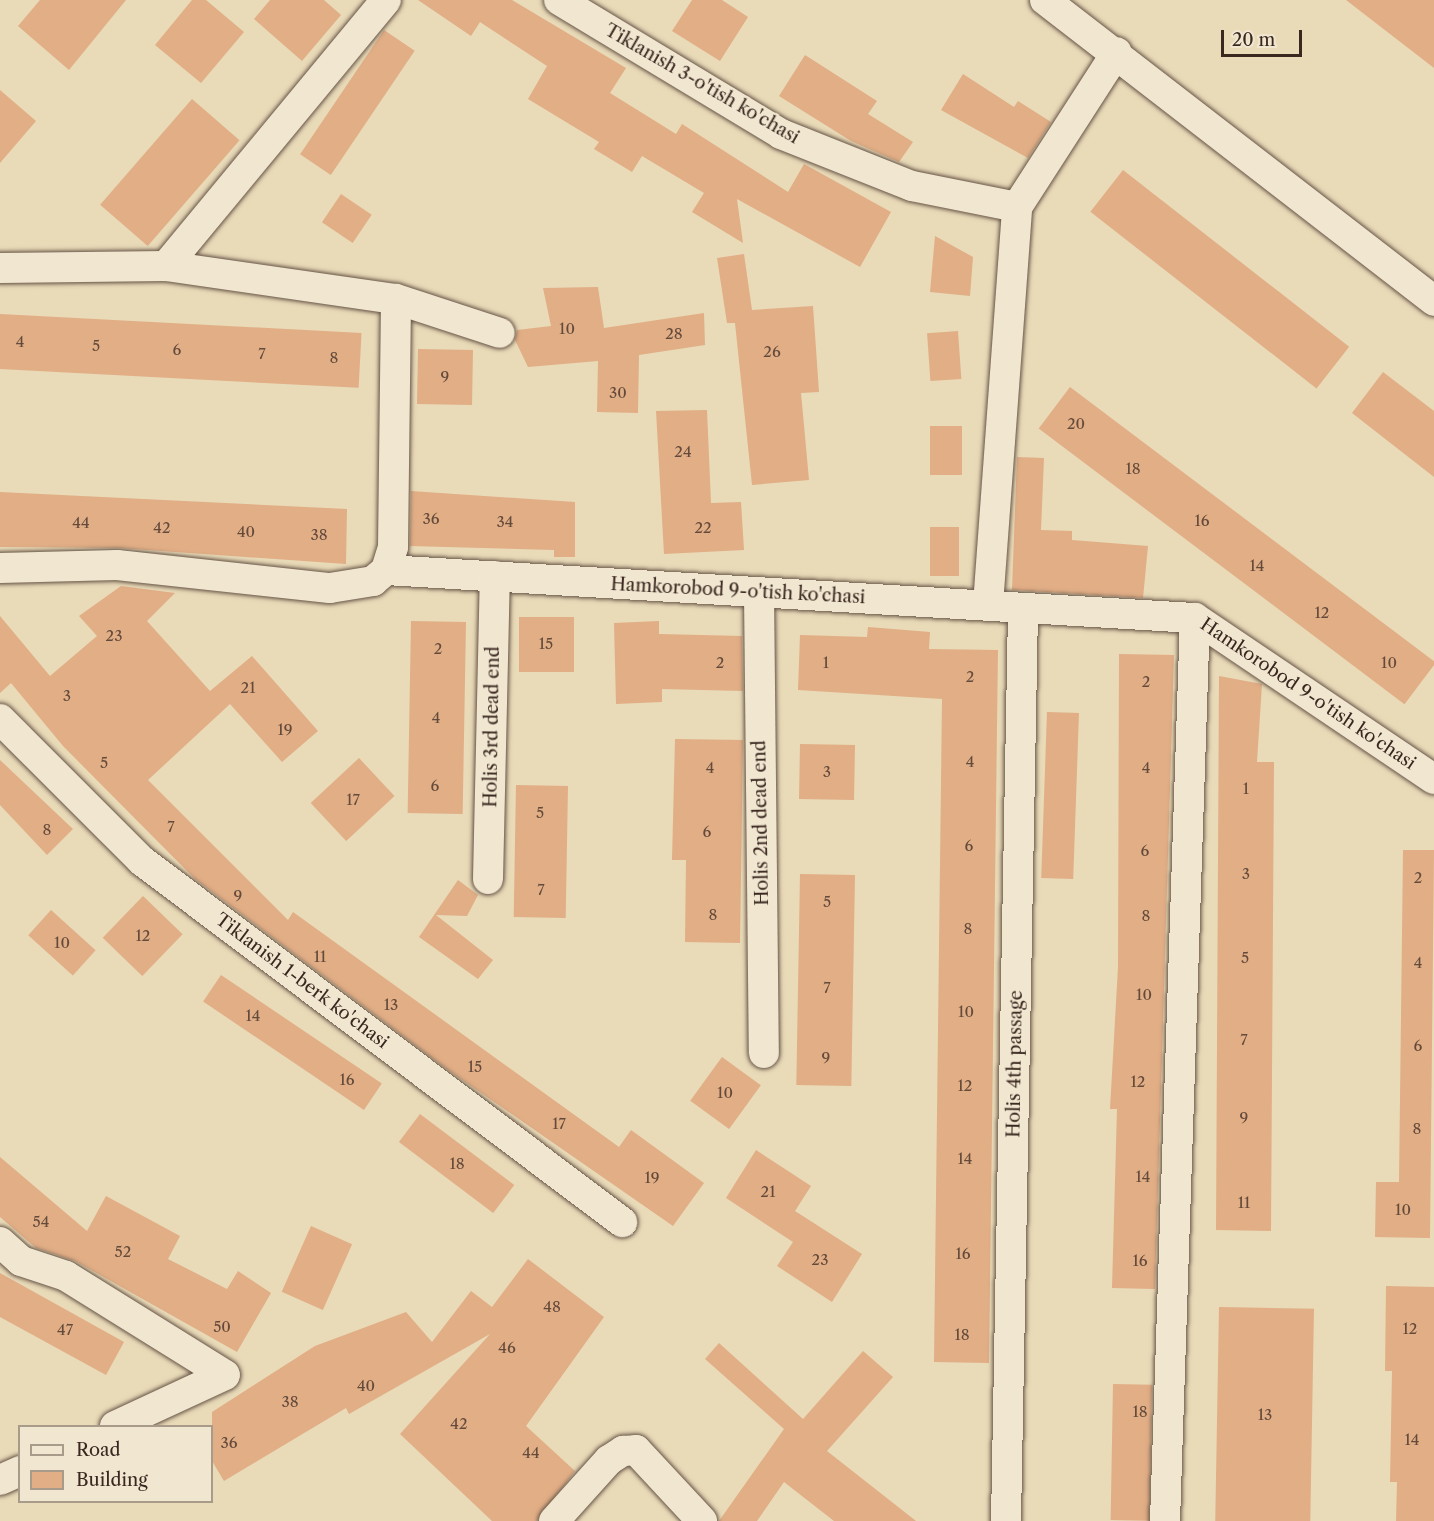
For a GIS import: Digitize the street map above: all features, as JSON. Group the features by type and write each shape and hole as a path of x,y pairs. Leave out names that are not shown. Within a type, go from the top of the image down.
{"street":[{"path":"166,266 386,0"},
{"name":"Tiklanish 3-o'tish ko'chasi","path":"559,0 781,134 912,186 1017,207"},
{"path":"1045,0 1117,52 1434,301"},
{"path":"988,605 1017,207 1117,52"},
{"path":"0,268 166,266 396,299 500,333"},
{"path":"0,568 117,565 330,588 373,581 386,570 393,547 396,299"},
{"name":"Hamkorobod 9-o'tish ko'chasi","path":"386,570 1196,618 1434,779"},
{"name":"Holis 3rd dead end","path":"488,879 495,576"},
{"name":"Holis 2nd dead end","path":"759,592 764,1053"},
{"name":"Holis 4th passage","path":"1006,1521 1023,608"},
{"path":"1165,1521 1196,618"},
{"name":"Tiklanish 1-berk ko'chasi","path":"0,719 142,861 622,1222"},
{"path":"0,1242 21,1261 66,1276 225,1375 117,1425"},
{"path":"554,1521 623,1450 636,1450 702,1521"},
{"path":"0,1480 18,1472"}],"building":[{"path":"40,0 126,0 69,70 18,26"},
{"path":"192,0 206,0 244,32 201,83 155,45"},
{"path":"270,0 324,0 341,15 302,61 254,19"},
{"path":"418,0 512,0 626,68 610,93 676,134 682,124 788,192 804,164 891,212 860,267 737,199 743,243 692,212 704,193 642,156 632,172 594,149 599,142 528,99 547,66 480,22 471,36"},
{"path":"692,0 722,0 748,17 720,61 672,31"},
{"path":"1346,0 1434,0 1434,68"},
{"path":"384,30 415,51 331,175 300,154"},
{"path":"805,55 877,101 868,114 913,142 899,162 851,141 779,96"},
{"path":"963,74 1014,107 1018,101 1051,122 1028,158 941,110"},
{"path":"0,90 36,121 0,163"},
{"path":"192,99 240,140 148,246 100,205"},
{"path":"1123,170 1349,347 1317,388 1090,212"},
{"path":"341,194 372,215 353,243 322,222"},
{"path":"935,236 973,257 970,296 930,292"},
{"path":"744,254 752,310 813,306 819,392 801,393 809,480 752,485 735,323 727,323 717,258"},
{"path":"598,287 604,328 704,313 705,345 639,355 638,413 597,412 598,361 528,367 515,340 517,330 551,326 543,288"},
{"path":"0,314 362,333 359,388 0,369"},
{"path":"958,331 961,379 930,381 927,333"},
{"path":"418,349 473,350 472,405 417,404"},
{"path":"1383,372 1434,411 1434,477 1352,413"},
{"path":"1070,387 1434,661 1434,665 1404,704 1039,429"},
{"path":"707,410 711,503 741,502 744,550 664,554 656,411"},
{"path":"930,426 962,426 962,475 930,475"},
{"path":"1017,457 1044,458 1041,530 1072,531 1072,540 1148,546 1143,598 1012,590"},
{"path":"411,491 575,502 575,557 554,557 554,550 410,546"},
{"path":"0,492 347,509 346,564 119,548 0,547"},
{"path":"930,527 959,527 959,576 930,576"},
{"path":"121,586 175,593 147,621 210,691 252,656 318,731 282,762 230,704 148,780 288,920 293,912 619,1147 631,1130 704,1183 673,1226 448,1070 195,879 63,746 11,683 0,693 0,616 50,676 97,636 79,616"},
{"path":"519,617 574,617 574,672 519,672"},
{"path":"411,621 466,622 463,814 408,813"},
{"path":"659,621 659,634 742,636 743,691 662,689 662,702 616,704 614,623"},
{"path":"868,627 930,632 929,649 998,650 989,1363 934,1362 942,699 798,690 800,635 867,637"},
{"path":"1119,654 1174,655 1155,1289 1112,1288 1117,1109 1110,1109 1118,967"},
{"path":"1219,676 1262,684 1257,762 1274,762 1271,1231 1216,1230"},
{"path":"1047,712 1079,713 1073,879 1041,878"},
{"path":"675,739 743,740 740,943 685,942 686,860 672,860"},
{"path":"800,744 855,745 854,800 799,799"},
{"path":"359,758 394,796 346,841 311,803"},
{"path":"0,760 73,829 47,855 0,805"},
{"path":"516,785 568,786 566,918 514,917"},
{"path":"1403,850 1434,850 1430,1238 1375,1237 1376,1182 1399,1182"},
{"path":"800,874 855,875 851,1086 796,1085"},
{"path":"458,880 478,895 467,916 436,915 493,960 478,979 419,937"},
{"path":"143,896 183,934 142,976 103,938"},
{"path":"51,910 96,950 73,975 28,935"},
{"path":"221,975 382,1083 364,1110 203,1002"},
{"path":"722,1057 761,1085 729,1129 690,1101"},
{"path":"420,1114 514,1185 493,1213 399,1142"},
{"path":"756,1150 811,1186 795,1211 862,1254 832,1302 777,1266 793,1242 726,1198"},
{"path":"0,1157 87,1231 106,1196 180,1236 168,1259 227,1289 238,1271 271,1293 237,1352 75,1261 36,1248 0,1217"},
{"path":"311,1226 352,1244 323,1310 282,1292"},
{"path":"528,1259 604,1317 526,1426 575,1471 537,1521 492,1521 400,1434 490,1334 349,1414 346,1408 224,1481 213,1463 212,1412 315,1346 406,1312 432,1342 471,1291 492,1307"},
{"path":"0,1273 124,1342 106,1375 0,1317"},
{"path":"1386,1286 1434,1287 1434,1521 1396,1521 1397,1482 1390,1482 1392,1371 1385,1371"},
{"path":"1219,1307 1314,1309 1310,1521 1215,1521"},
{"path":"719,1343 803,1419 863,1351 893,1377 827,1451 916,1521 834,1521 784,1482 757,1521 719,1521 784,1429 705,1359"},
{"path":"1113,1384 1152,1385 1150,1521 1111,1520"}]}
